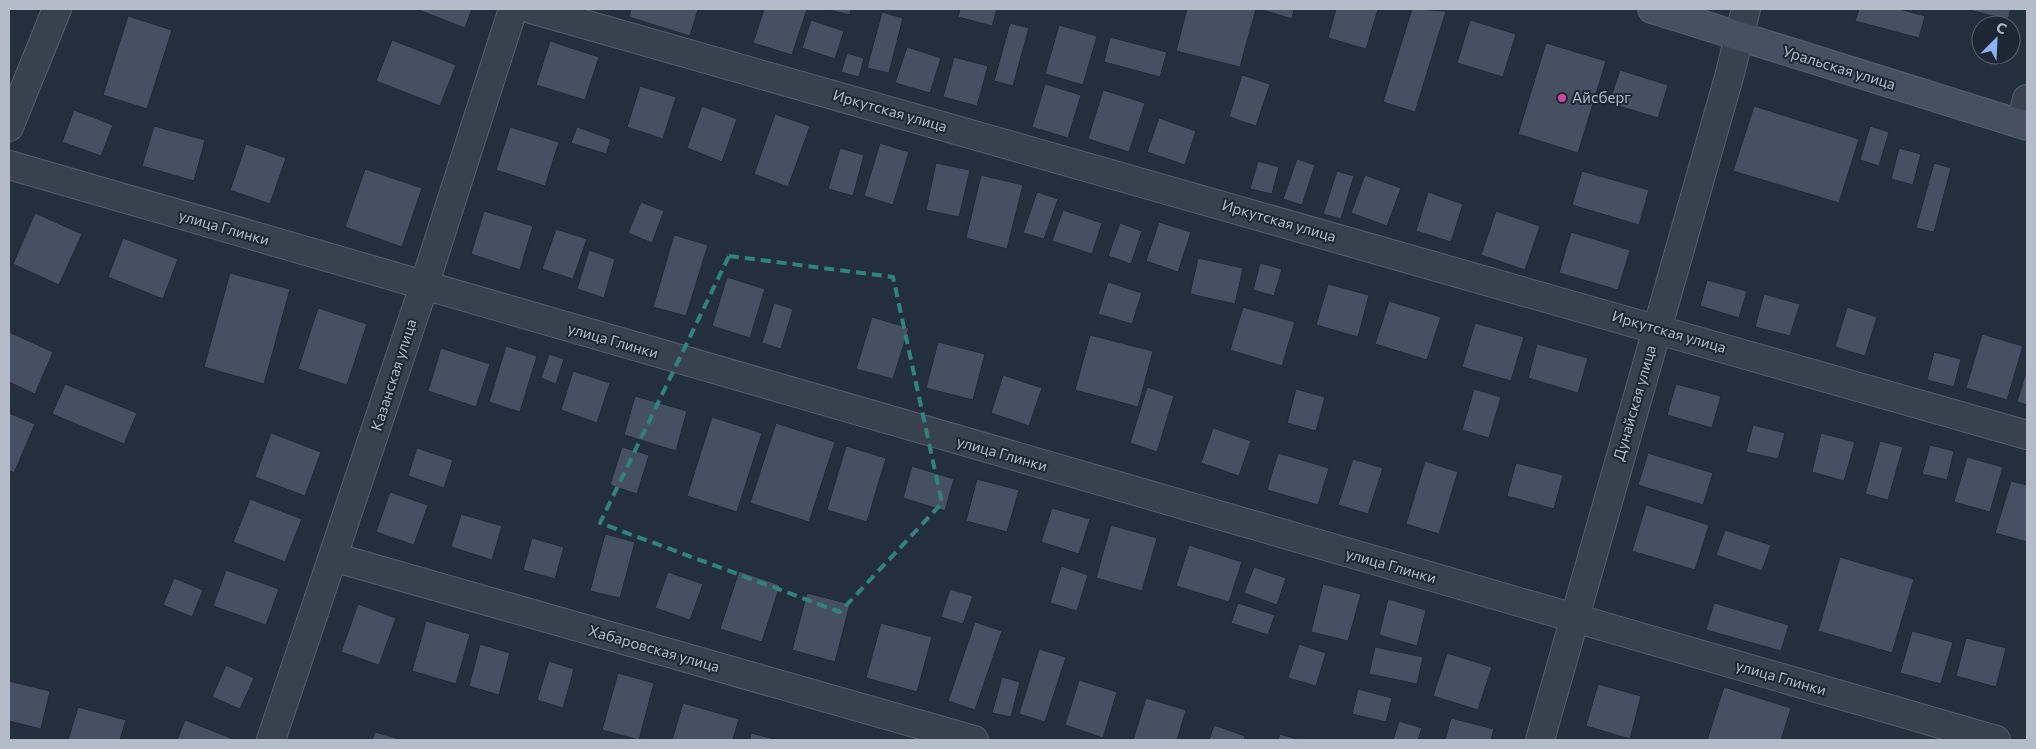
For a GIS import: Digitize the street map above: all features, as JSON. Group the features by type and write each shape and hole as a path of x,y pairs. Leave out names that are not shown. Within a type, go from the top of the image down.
{"main road":[{"name":"Уральская улица","path":"1652,9 1738,37 2025,116"}],"street":[{"path":"9,127 57,9"},
{"name":"Казанская улица","path":"271,740 424,286 513,9"},
{"name":"Иркутская улица","path":"531,9 2027,435"},
{"name":"Дунайская улица","path":"1540,740 1746,9"},
{"name":"улица Глинки","path":"9,165 1996,740"},
{"name":"Хабаровская улица","path":"333,557 974,740"}],"highlighted area":[{"path":"729,256 893,277 942,503 840,612 600,523"}],"building":[{"path":"416,9 472,9 465,28"},
{"path":"631,9 698,9 690,36 629,17"},
{"path":"764,9 807,9 792,55 753,43"},
{"path":"826,9 851,9 850,15"},
{"path":"960,9 997,9 992,26 958,17"},
{"path":"1187,9 1256,9 1240,67 1176,51"},
{"path":"1260,9 1294,9 1292,19"},
{"path":"1336,9 1378,9 1366,49 1328,38"},
{"path":"1412,9 1446,11 1415,112 1383,102"},
{"path":"1859,9 1899,9 1925,16 1919,38 1855,21"},
{"path":"1966,9 2011,9 2009,15 1989,15"},
{"path":"882,12 903,18 889,73 867,68"},
{"path":"128,16 172,30 147,109 103,95"},
{"path":"811,20 844,31 835,59 802,48"},
{"path":"1470,20 1516,34 1503,77 1457,63"},
{"path":"1010,23 1029,28 1013,86 994,81"},
{"path":"1059,25 1097,36 1083,85 1045,74"},
{"path":"1110,37 1167,52 1160,77 1104,62"},
{"path":"392,40 456,65 440,106 376,81"},
{"path":"550,41 599,57 585,100 536,85"},
{"name":"Айсберг","path":"1546,43 1606,61 1578,153 1518,134"},
{"path":"907,47 941,58 930,93 895,83"},
{"path":"847,53 864,58 859,77 841,72"},
{"path":"954,57 988,66 977,106 943,97"},
{"path":"1620,70 1668,85 1658,118 1609,103"},
{"path":"1242,75 1270,84 1256,126 1229,117"},
{"path":"1045,84 1081,95 1068,138 1032,127"},
{"path":"640,86 676,97 663,139 627,127"},
{"path":"1103,90 1145,103 1129,152 1088,139"},
{"path":"702,106 737,119 722,162 687,148"},
{"path":"1754,106 1859,139 1839,203 1733,171"},
{"path":"74,110 113,125 101,156 62,142"},
{"path":"775,114 810,126 788,187 754,174"},
{"path":"1159,118 1196,131 1185,165 1147,152"},
{"path":"154,126 205,140 194,181 142,166"},
{"path":"1870,126 1889,132 1879,166 1860,160"},
{"path":"510,127 559,142 545,186 496,170"},
{"path":"577,127 611,139 606,154 571,143"},
{"path":"880,143 909,152 893,205 864,196"},
{"path":"246,144 286,158 270,204 230,190"},
{"path":"840,148 864,155 853,196 828,189"},
{"path":"1899,148 1921,154 1913,185 1891,179"},
{"path":"1297,159 1315,165 1302,205 1283,199"},
{"path":"1258,161 1279,167 1272,194 1250,189"},
{"path":"936,163 970,170 959,217 926,210"},
{"path":"1934,163 1951,168 1934,232 1916,228"},
{"path":"365,169 422,188 402,247 345,227"},
{"path":"1337,171 1354,176 1341,219 1323,214"},
{"path":"1582,171 1649,190 1639,225 1572,205"},
{"path":"981,175 1023,185 1007,249 966,238"},
{"path":"1365,175 1401,188 1387,226 1351,213"},
{"path":"1037,192 1058,199 1044,239 1023,233"},
{"path":"1428,192 1463,204 1451,242 1416,231"},
{"path":"641,202 664,211 652,243 628,233"},
{"path":"1063,210 1102,223 1092,254 1052,241"},
{"path":"484,211 533,226 520,270 471,254"},
{"path":"1496,211 1540,226 1525,270 1481,255"},
{"path":"35,213 82,234 59,285 13,264"},
{"path":"1159,222 1191,232 1178,272 1146,261"},
{"path":"1120,223 1142,231 1131,264 1108,256"},
{"path":"556,229 587,239 573,279 542,269"},
{"path":"1571,232 1630,250 1618,290 1559,273"},
{"path":"674,235 708,245 686,316 653,307"},
{"path":"123,238 178,259 163,299 108,277"},
{"path":"589,250 615,259 604,298 577,289"},
{"path":"1198,258 1243,268 1235,304 1190,294"},
{"path":"1260,263 1282,269 1274,296 1253,290"},
{"path":"230,273 290,289 264,384 204,367"},
{"path":"727,277 765,289 750,338 712,326"},
{"path":"1707,280 1747,291 1739,318 1700,306"},
{"path":"1108,282 1142,293 1132,324 1098,314"},
{"path":"1328,284 1369,295 1358,337 1316,325"},
{"path":"1764,294 1800,304 1790,336 1755,327"},
{"path":"1389,301 1441,317 1427,360 1375,344"},
{"path":"774,303 793,309 781,349 762,343"},
{"path":"1243,307 1295,322 1282,366 1230,350"},
{"path":"1847,307 1877,317 1865,356 1835,347"},
{"path":"318,308 367,324 347,385 298,369"},
{"path":"872,317 909,328 893,379 856,369"},
{"path":"1475,323 1524,337 1511,381 1462,367"},
{"path":"9,332 53,352 35,394 9,382"},
{"path":"1982,334 2023,346 2007,400 1966,388"},
{"path":"1090,335 1153,351 1138,407 1075,390"},
{"path":"938,342 985,354 973,400 926,388"},
{"path":"1537,344 1588,358 1578,393 1528,378"},
{"path":"506,346 537,356 520,412 489,402"},
{"path":"441,348 490,364 476,407 428,391"},
{"path":"1934,352 1961,359 1954,387 1927,380"},
{"path":"549,354 564,359 556,384 541,378"},
{"path":"2027,369 2027,405 2017,402"},
{"path":"573,371 610,383 597,423 561,410"},
{"path":"1003,375 1042,388 1029,426 991,413"},
{"path":"65,384 137,413 124,444 52,414"},
{"path":"1676,384 1721,396 1712,428 1667,415"},
{"path":"1147,387 1174,396 1157,452 1130,443"},
{"path":"1296,389 1325,397 1316,431 1287,423"},
{"path":"1474,389 1501,397 1489,438 1462,430"},
{"path":"635,396 687,411 676,451 624,435"},
{"path":"9,413 35,424 14,473 9,470"},
{"path":"712,417 762,433 737,512 687,496"},
{"path":"776,423 835,442 809,522 750,503"},
{"path":"1753,425 1785,433 1778,459 1746,452"},
{"path":"1213,428 1251,441 1239,476 1201,463"},
{"path":"271,433 321,452 305,496 255,477"},
{"path":"1821,433 1855,442 1844,481 1812,472"},
{"path":"1880,441 1903,447 1888,500 1865,494"},
{"path":"1930,445 1954,451 1947,480 1922,474"},
{"path":"846,446 886,458 867,522 827,510"},
{"path":"622,447 649,455 637,494 610,485"},
{"path":"417,448 453,460 444,488 408,476"},
{"path":"1278,453 1329,468 1318,505 1267,490"},
{"path":"1648,453 1713,473 1703,505 1638,485"},
{"path":"1967,457 2003,467 1990,512 1954,502"},
{"path":"1353,459 1383,468 1368,514 1338,505"},
{"path":"1425,461 1458,472 1439,534 1406,524"},
{"path":"1516,463 1563,475 1554,509 1507,496"},
{"path":"912,466 954,479 945,511 903,498"},
{"path":"977,479 1019,490 1007,532 966,521"},
{"path":"2011,481 2027,485 2027,542 1995,533"},
{"path":"390,492 428,505 414,545 376,532"},
{"path":"250,499 302,519 285,562 233,542"},
{"path":"1646,505 1709,525 1695,570 1632,551"},
{"path":"1052,508 1090,519 1079,554 1041,542"},
{"path":"461,514 502,526 492,560 451,547"},
{"path":"1111,525 1157,538 1142,591 1096,578"},
{"path":"1725,530 1771,545 1762,571 1716,555"},
{"path":"605,534 635,542 620,598 590,591"},
{"path":"532,538 564,547 555,579 523,570"},
{"path":"1189,545 1242,562 1229,602 1176,586"},
{"path":"1840,557 1914,579 1892,653 1818,631"},
{"path":"1061,566 1088,575 1077,611 1050,603"},
{"path":"1254,567 1286,578 1277,605 1244,593"},
{"path":"226,570 279,589 266,625 213,606"},
{"path":"739,571 780,585 762,642 720,629"},
{"path":"668,572 703,584 690,620 655,608"},
{"path":"174,578 203,590 192,617 163,605"},
{"path":"1323,584 1361,594 1348,641 1311,632"},
{"path":"950,589 973,596 963,624 941,617"},
{"path":"807,593 850,604 835,662 792,650"},
{"path":"1388,599 1426,610 1417,646 1379,635"},
{"path":"1238,603 1275,615 1268,635 1231,623"},
{"path":"1714,603 1789,625 1781,651 1706,630"},
{"path":"358,604 396,618 379,665 341,652"},
{"path":"426,621 470,634 456,684 412,671"},
{"path":"975,622 1002,631 975,710 948,701"},
{"path":"881,623 932,637 917,692 866,678"},
{"path":"1912,631 1953,642 1941,684 1900,673"},
{"path":"1966,638 2006,648 1996,687 1956,676"},
{"path":"480,644 510,653 499,695 469,686"},
{"path":"1299,644 1326,653 1316,686 1288,678"},
{"path":"1375,647 1423,657 1417,684 1369,674"},
{"path":"1039,649 1066,657 1045,722 1019,714"},
{"path":"1447,653 1492,667 1478,710 1433,696"},
{"path":"549,661 574,669 563,708 537,700"},
{"path":"226,665 254,678 240,709 212,697"},
{"path":"618,673 654,683 639,740 602,730"},
{"path":"1002,677 1020,682 1011,717 992,713"},
{"path":"1079,680 1117,692 1103,738 1065,725"},
{"path":"9,681 50,691 41,729 9,721"},
{"path":"1598,684 1641,696 1630,739 1586,726"},
{"path":"1724,687 1791,708 1781,740 1707,740"},
{"path":"1358,689 1392,698 1386,722 1352,714"},
{"path":"1146,698 1186,710 1177,740 1133,740"},
{"path":"683,703 739,719 733,740 672,740"},
{"path":"78,707 126,720 120,740 68,740"},
{"path":"1451,718 1494,729 1491,740 1445,740"},
{"path":"185,720 231,738 230,740 177,740"},
{"path":"1399,721 1422,728 1418,740 1393,740"},
{"path":"1214,725 1245,736 1244,740 1209,740"},
{"path":"375,732 403,740 372,740"},
{"path":"751,733 778,740 750,740"},
{"path":"1280,734 1300,740 1278,740"}],"place":[{"name":"Айсберг","path":"1562,98"}]}
